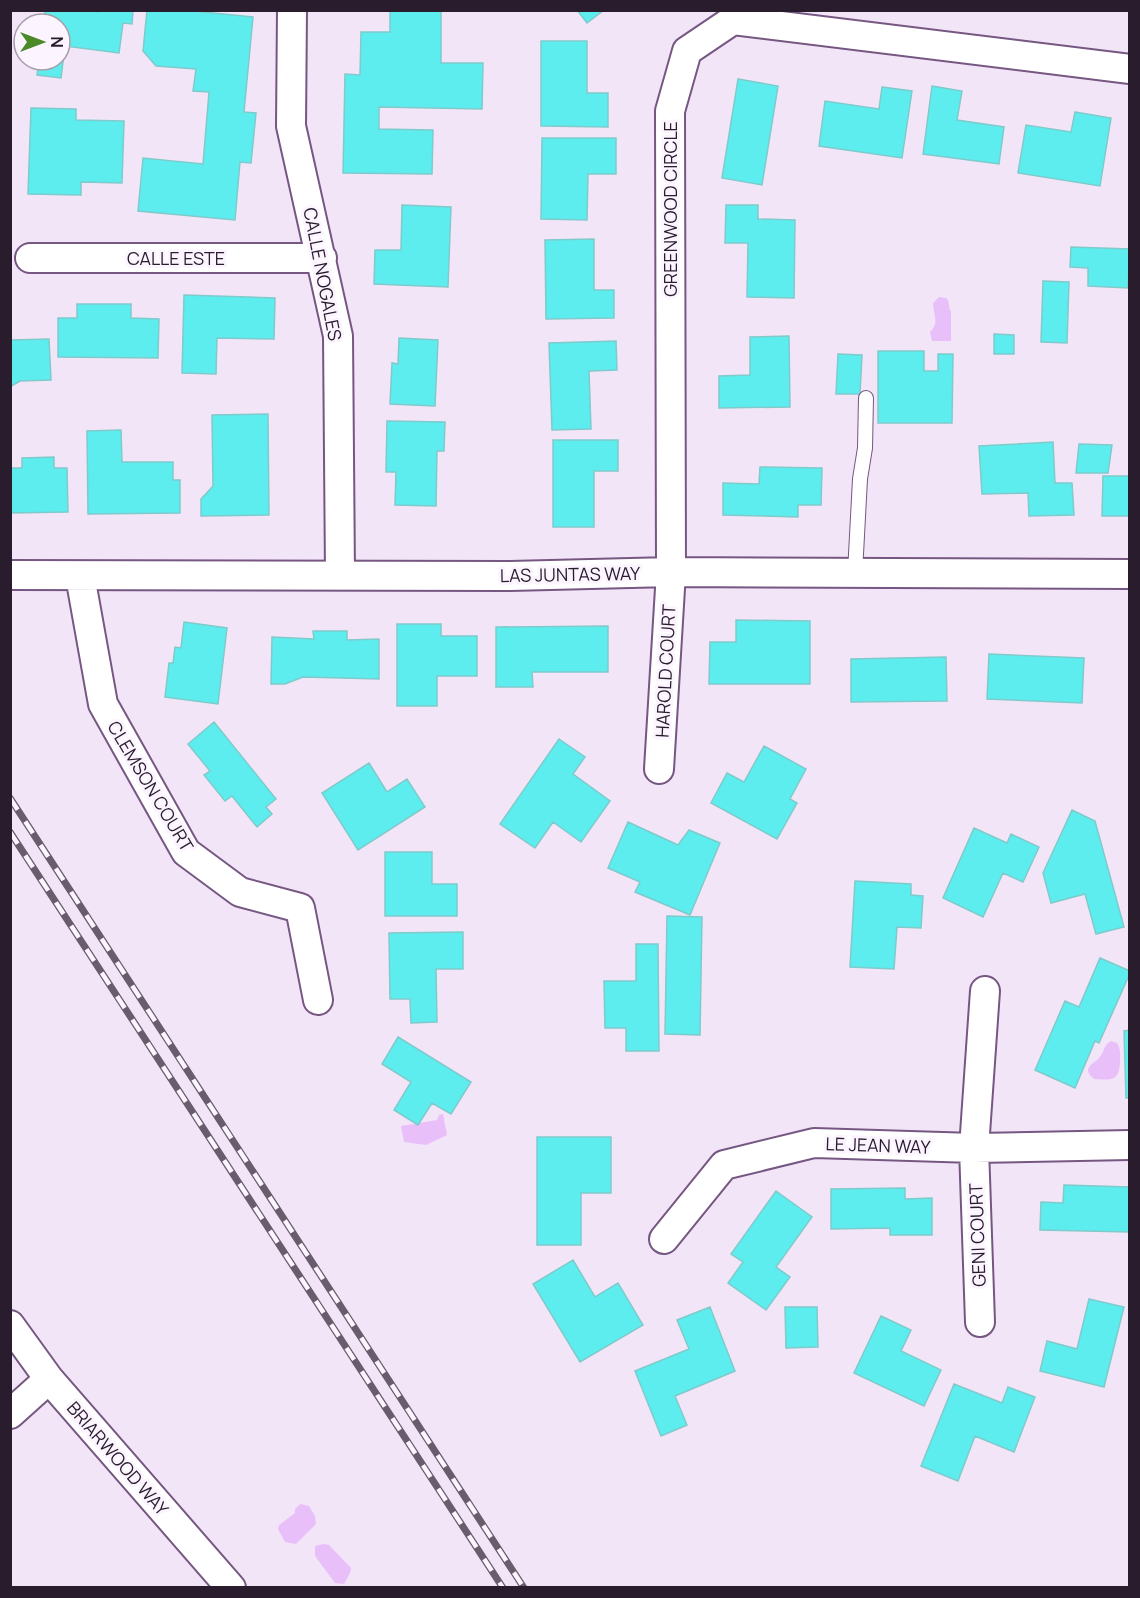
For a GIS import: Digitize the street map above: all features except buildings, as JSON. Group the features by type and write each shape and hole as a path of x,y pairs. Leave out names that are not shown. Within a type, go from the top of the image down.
{"street":[{"name":"CALLE NOGALES","path":"292,10 291,126 338,336 340,576"},
{"name":"GREENWOOD CIRCLE","path":"671,572 670,111 687,51 733,20 1130,69"},
{"name":"CALLE ESTE","path":"30,258 322,258"},
{"name":"LAS JUNTAS WAY","path":"10,575 510,576 671,572 1130,574"},
{"name":"HAROLD COURT","path":"659,769 671,572"},
{"name":"CLEMSON COURT","path":"80,576 103,704 186,852 240,892 300,908 318,1000"},
{"name":"GENI COURT","path":"980,1322 974,1149 985,991"},
{"name":"LE JEAN WAY","path":"664,1239 724,1165 814,1143 974,1149 1130,1146"},
{"name":"BRIARWOOD WAY","path":"10,1325 49,1379 231,1587"},
{"path":"10,1414 49,1379"}],"lane":[{"path":"855,573 860,479 865,448 866,398"}],"shaded area":[{"path":"939,297 948,300 951,311 951,341 932,341 930,332 935,325 933,303"},
{"path":"1111,1041 1117,1043 1120,1050 1118,1073 1109,1079 1094,1079 1088,1070"},
{"path":"443,1114 447,1135 426,1145 404,1142 401,1126 437,1120 439,1115"},
{"path":"300,1504 309,1506 315,1516 316,1524 296,1544 285,1542 278,1529 279,1525 295,1513 295,1509"},
{"path":"329,1545 351,1568 344,1584 335,1583 315,1556 315,1546"}],"railway":[{"path":"10,798 524,1588"},
{"path":"10,832 503,1588"}]}
